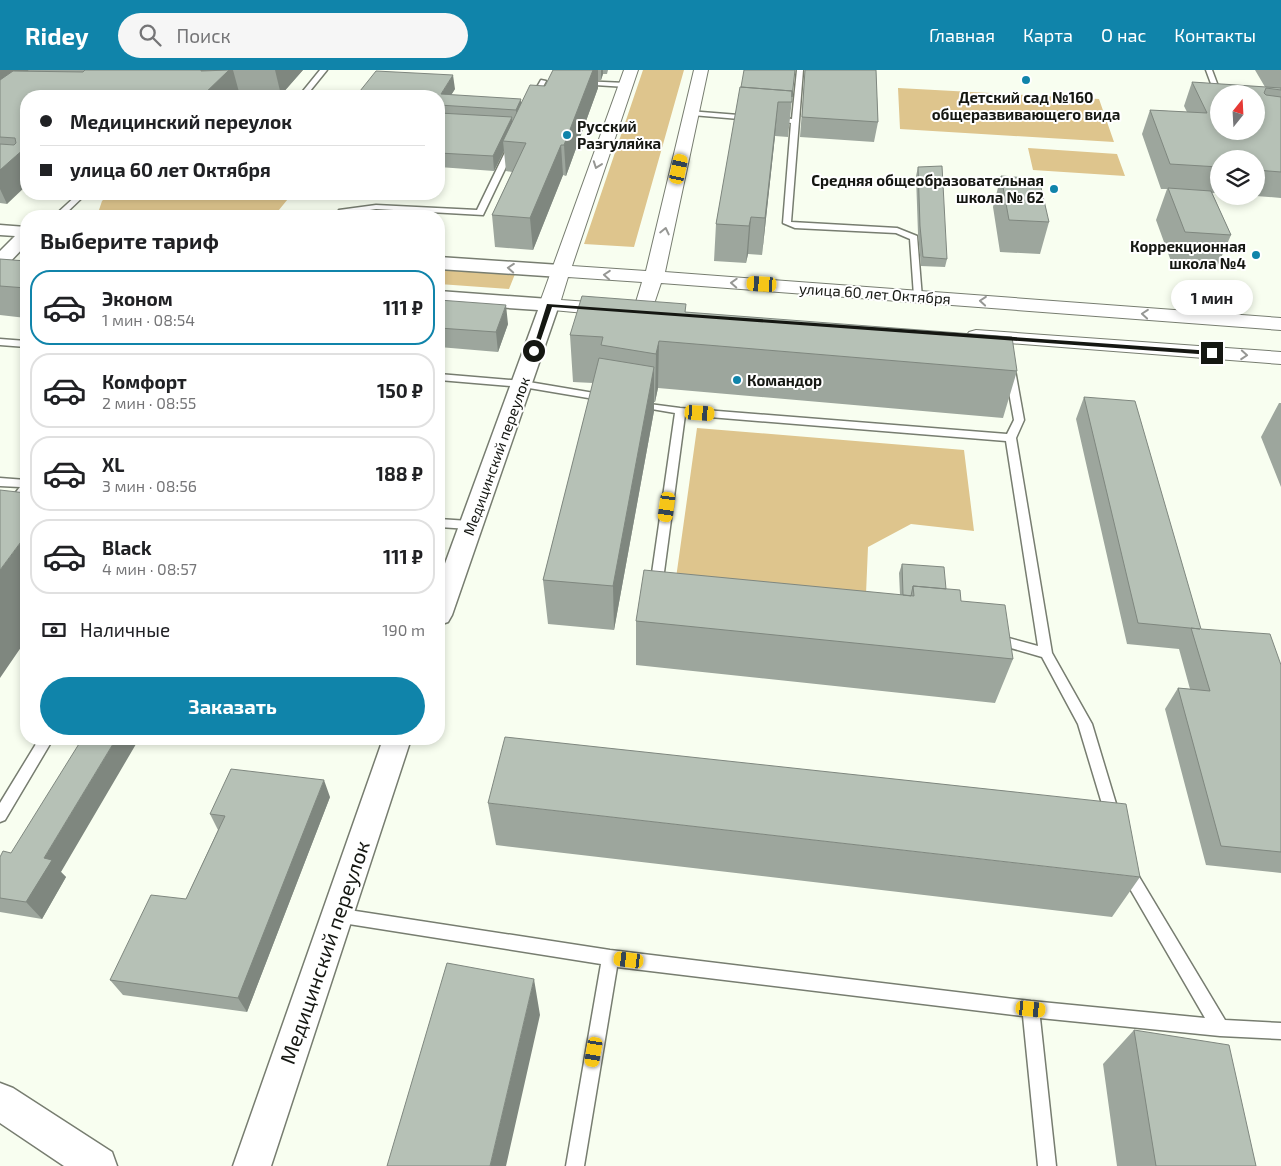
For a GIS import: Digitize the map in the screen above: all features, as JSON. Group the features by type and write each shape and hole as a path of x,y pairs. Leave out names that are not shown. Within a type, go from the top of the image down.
{"main road":[{"path":"549,305 652,313 654,278 701,70"},
{"name":"Медицинский переулок","path":"549,305 628,78"},
{"name":"улица 60 лет Октября","path":"560,271 1281,324"},
{"path":"956,335 1006,347 1281,358"}],"street":[{"path":"0,230 20,232"},
{"path":"6,264 20,242"},
{"name":"улица 60 лет Октября","path":"445,263 560,271"},
{"path":"445,297 549,305"},
{"name":"Медицинский переулок","path":"445,597 469,525 523,384 549,305"},
{"name":"Медицинский переулок","path":"252,1166 395,745"},
{"path":"0,1101 98,1166"}],"lane":[{"path":"307,90 324,70"},
{"path":"800,70 787,223 897,231 914,238 919,296"},
{"path":"1209,70 1214,85"},
{"path":"527,112 544,78 552,81"},
{"path":"570,82 628,78"},
{"path":"692,113 757,118"},
{"path":"767,119 795,121"},
{"path":"445,211 480,213 516,137"},
{"path":"65,210 75,200"},
{"path":"356,210 376,207 428,210"},
{"path":"0,342 20,344"},
{"path":"1006,347 1019,420 1011,438 1046,653 1085,724 1114,822 1094,815"},
{"path":"445,378 523,384 680,412 1011,438"},
{"path":"654,602 680,412"},
{"path":"0,482 20,485"},
{"path":"0,520 20,494"},
{"path":"445,523 469,525"},
{"path":"983,636 1046,653"},
{"path":"0,816 42,745"},
{"path":"1123,854 1128,873 1220,1028"},
{"path":"336,915 610,958 1031,1009 1220,1028 1281,1031"},
{"path":"575,1166 610,958"},
{"path":"1031,1009 1047,1166"}],"shaded area":[{"path":"643,70 684,70 634,247 584,244"},
{"path":"898,88 1099,99 1114,142 900,129"},
{"path":"1028,148 1117,154 1125,176 1033,170"},
{"path":"287,200 279,210 99,210 102,201"},
{"path":"445,268 515,274 509,289 445,284"},
{"path":"697,428 964,450 974,531 911,524 868,547 866,594 676,578"}],"building":[{"path":"85,70 229,70 208,90 20,90 20,152 0,170 0,144 14,145 16,143 15,138 0,137 0,80 13,71 83,72"},
{"path":"553,70 593,70 564,145 561,145 530,218 492,215 526,143 503,141 530,85 545,86"},
{"path":"744,70 795,70 792,97 792,91 741,87"},
{"path":"805,70 876,70 878,122 802,117"},
{"path":"376,71 453,75 444,90 361,90"},
{"path":"1192,82 1236,85 1210,85 1210,140 1265,140 1265,94 1281,97 1281,172 1265,171 1265,150 1210,150 1210,166 1170,164 1150,110 1207,113"},
{"path":"740,87 792,91 792,102 778,102 765,218 751,217 749,226 716,224"},
{"path":"1265,87 1281,88 1281,90 1266,88 1265,90"},
{"path":"445,94 521,99 516,110 445,105"},
{"path":"445,113 512,117 493,156 445,153"},
{"path":"942,166 947,259 923,257 920,226 918,167"},
{"path":"1001,176 1039,179 1049,222 1009,220"},
{"path":"1168,188 1210,191 1210,205 1217,205 1231,235 1185,232"},
{"path":"0,259 20,261 20,288 0,286"},
{"path":"582,296 686,304 685,312 1012,337 1017,371 659,341 656,354 601,345 603,337 570,335"},
{"path":"445,300 506,305 496,332 445,328"},
{"path":"599,358 654,367 613,586 543,580"},
{"path":"1084,397 1135,401 1201,629 1270,634 1281,665 1281,852 1221,846 1178,688 1210,691 1191,628 1138,623"},
{"path":"0,490 20,492 20,543 0,570"},
{"path":"902,564 944,567 946,589 913,586 911,596 903,595"},
{"path":"644,570 914,596 913,586 960,590 961,601 1005,605 1013,659 636,621"},
{"path":"505,737 1126,804 1140,877 488,803"},
{"path":"78,745 112,745 44,858 52,860 26,902 0,898 0,857 3,851 11,853"},
{"path":"231,769 324,780 238,998 110,980 151,895 186,899 225,816 210,814"},
{"path":"447,963 534,979 490,1166 387,1166"},
{"path":"1134,1030 1229,1045 1256,1166 1156,1166"}],"place":[{"name":"Детский сад №160 общеразвивающего вида","path":"1026,80"},
{"name":"Русский Разгуляйка","path":"567,135"},
{"name":"Средняя общеобразовательная школа № 62","path":"1054,189"},
{"name":"Коррекционная школа №4","path":"1256,255"},
{"name":"Командор","path":"737,380"}],"route":[{"path":"534,351 549,305 1212,353"}]}
